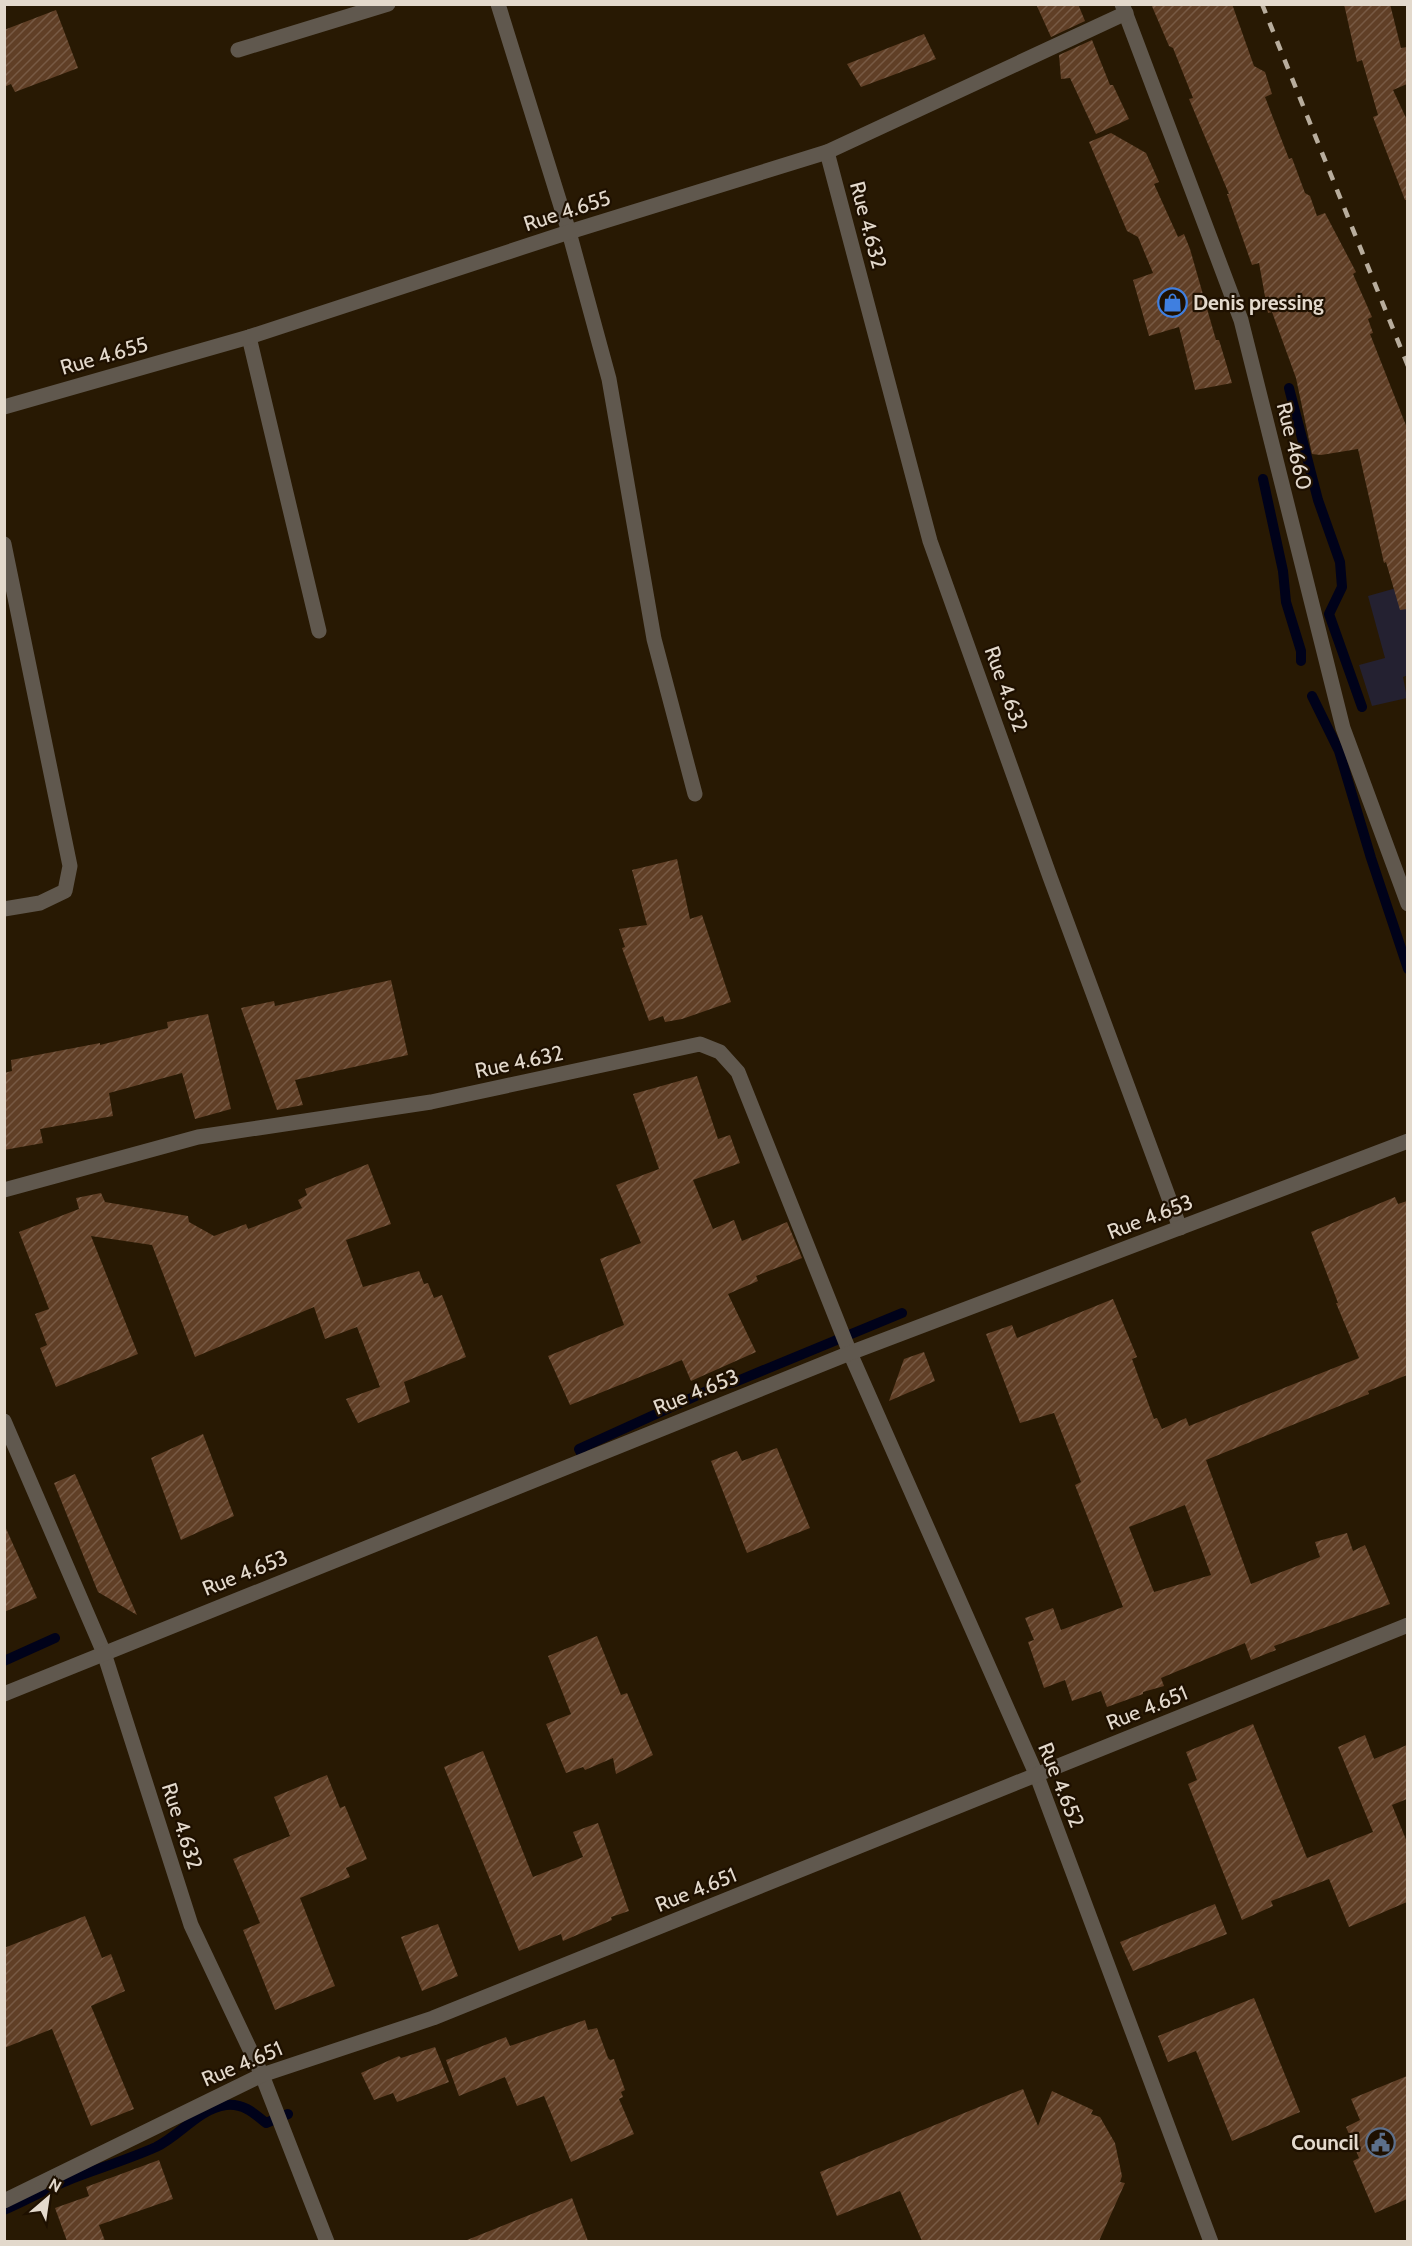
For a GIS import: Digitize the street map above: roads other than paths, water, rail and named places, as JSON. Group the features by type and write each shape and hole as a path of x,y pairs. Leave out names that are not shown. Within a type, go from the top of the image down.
{"street":[{"path":"238,50 388,4"},
{"path":"498,4 569,232 609,379 654,639 695,794"},
{"name":"Rue 4.655","path":"4,406 249,337 569,232 827,152 1124,9"},
{"name":"Rue 4660","path":"1124,9 1240,320 1343,728 1407,904"},
{"name":"Rue 4.632","path":"827,152 930,541 1050,877 1180,1228"},
{"path":"249,337 319,631"},
{"path":"4,544 70,866 65,891 40,903 4,909"},
{"name":"Rue 4.632","path":"4,1190 198,1137 431,1102 700,1044 720,1052 738,1072 850,1353"},
{"name":"Rue 4.653","path":"4,1694 850,1353 1407,1141"},
{"name":"Rue 4.652","path":"850,1353 1037,1776 1212,2241"},
{"name":"Rue 4.632","path":"4,1421 104,1653 191,1925 262,2075 327,2241"},
{"name":"Rue 4.651","path":"4,2201 262,2075 433,2018 1407,1625"}],"waterway":[{"path":"1289,388 1318,500 1340,562 1342,587 1329,614 1362,707"},
{"path":"1263,479 1283,571 1286,602 1301,651 1301,661"},
{"path":"1312,696 1339,751 1408,969"},
{"path":"584,1458 579,1449 720,1385 735,1382 902,1313"},
{"path":"4,1661 55,1638"},
{"path":"4,2210 66,2181 156,2147 216,2107 226,2105 243,2107 266,2123 288,2114"}],"railway":[{"path":"1262,4 1408,366"}],"place":[{"name":"Denis pressing","path":"1172,303"},
{"name":"Council","path":"1380,2143"}]}
